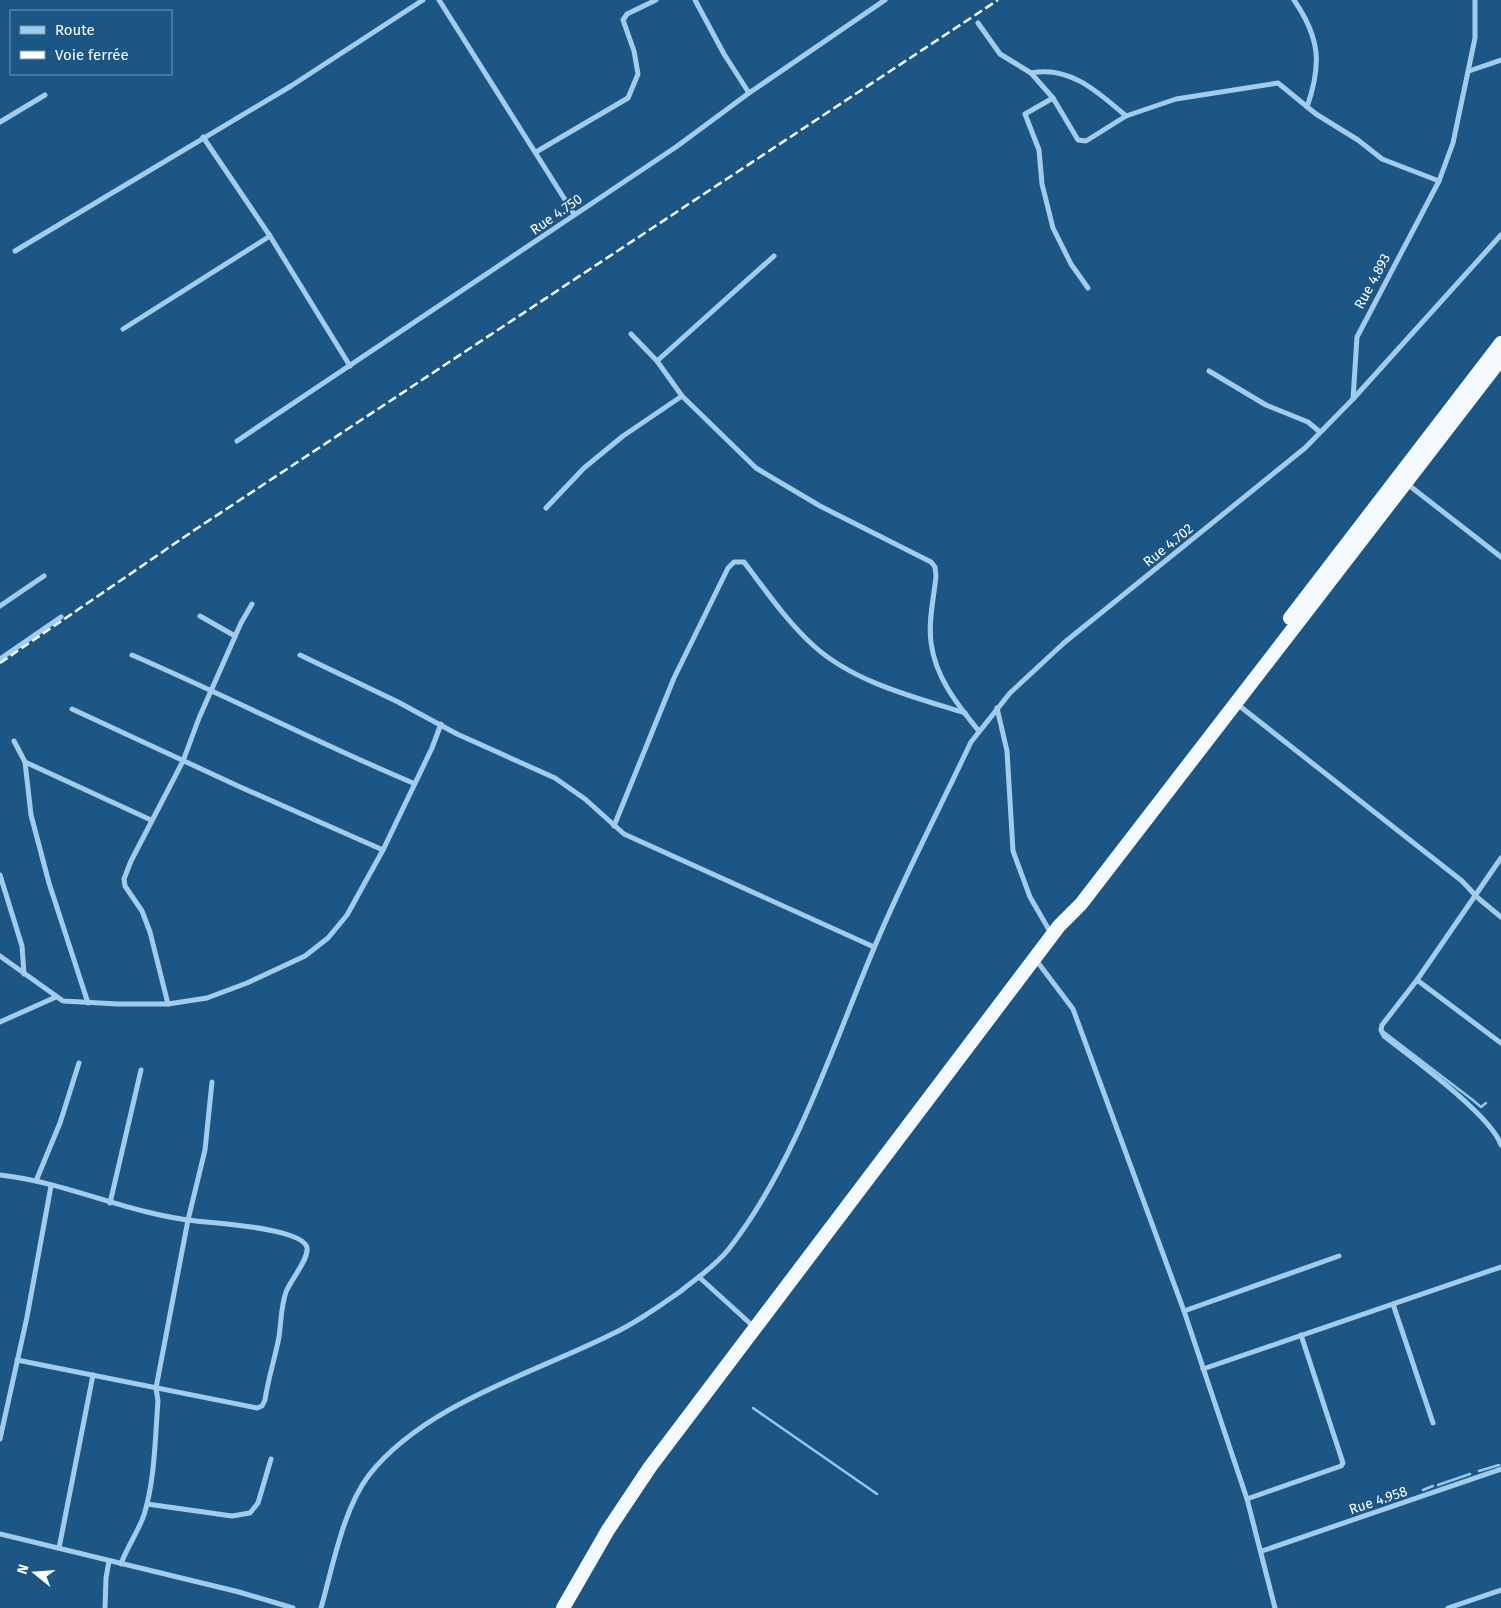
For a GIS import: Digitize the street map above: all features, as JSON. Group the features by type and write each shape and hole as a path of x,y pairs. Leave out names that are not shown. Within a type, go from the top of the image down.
{"highway":[{"path":"1056,931 1063,914 1078,893 1406,483 1497,359 1501,343"},
{"path":"563,1608 608,1530 650,1467 756,1329 846,1205 1056,931 1081,904 1236,704 1280,639 1497,359"}],"street":[{"path":"15,250 75,217 204,137 291,86 424,0"},
{"path":"440,0 574,214"},
{"path":"536,152 628,98 638,74 634,51 623,20 627,14 656,0"},
{"path":"695,0 724,54 749,93"},
{"name":"Rue 4.750","path":"237,441 301,396 350,366 676,147 749,93 885,0"},
{"path":"1294,0 1312,32 1316,47 1318,67 1316,82 1307,107"},
{"name":"Rue 4.893","path":"1353,399 1357,337 1439,181 1453,143 1475,38 1475,0"},
{"path":"978,23 1000,54 1031,73 1054,98 1078,140 1086,141 1126,116 1176,98 1274,83 1282,84 1307,107 1382,159 1439,181"},
{"path":"1469,71 1501,60"},
{"path":"1031,73 1055,71 1086,83 1126,116"},
{"path":"0,122 45,95"},
{"path":"1054,98 1025,114 1039,150 1042,184 1052,228 1071,264 1088,288"},
{"path":"204,137 270,236 350,366"},
{"name":"Rue 4.702","path":"321,1608 350,1509 368,1476 399,1444 426,1423 478,1396 611,1335 660,1306 699,1277 726,1253 752,1218 778,1174 874,947 978,730 997,708 1065,642 1209,527 1320,432 1353,399 1501,235"},
{"path":"123,329 270,236"},
{"path":"657,362 774,256"},
{"path":"631,334 657,362 682,396 756,468 820,506 932,562 936,567 936,576 930,641 936,665 951,697 978,730"},
{"path":"1209,371 1266,405 1308,422 1320,432"},
{"path":"546,508 584,468 623,436 682,396"},
{"path":"1406,483 1501,557"},
{"path":"614,826 674,678 728,568 734,562 744,562 782,611 815,647 834,662 890,688 965,713"},
{"path":"0,606 44,576"},
{"path":"168,1004 150,932 142,911 124,883 131,860 183,761 235,636 252,604"},
{"path":"200,616 235,636"},
{"path":"0,659 61,617"},
{"path":"132,655 212,690 353,758 414,783"},
{"path":"300,655 555,778 585,799 624,834 874,947"},
{"path":"1236,704 1462,882 1501,917"},
{"path":"997,708 1007,750 1013,851 1030,897 1056,931"},
{"path":"72,709 183,761 383,850"},
{"path":"0,956 63,1001 168,1004 207,998 247,984 305,956 328,938 347,915 383,850 432,748 441,724"},
{"path":"14,741 25,762 31,815 49,883 88,1003"},
{"path":"25,762 151,820"},
{"path":"1501,858 1417,980 1382,1025 1381,1030 1384,1036 1420,1063 1484,1119 1501,1142"},
{"path":"0,875 22,946 24,974"},
{"path":"1035,960 1073,1009 1184,1311 1247,1499 1262,1551 1275,1608"},
{"path":"1417,980 1501,1043"},
{"path":"0,1022 56,997"},
{"path":"36,1181 60,1123 79,1063"},
{"path":"110,1203 141,1070"},
{"path":"122,1564 128,1546 138,1529 152,1483 158,1401 156,1388 188,1220 205,1150 212,1082"},
{"path":"0,1175 36,1181 110,1203 188,1220 255,1226 288,1235 306,1244 306,1256 292,1278 285,1295 278,1340 262,1406 258,1408 17,1360"},
{"path":"0,1438 51,1186"},
{"path":"1184,1311 1339,1256"},
{"path":"1203,1369 1501,1267"},
{"path":"699,1277 756,1329"},
{"path":"1393,1304 1433,1423"},
{"path":"1247,1499 1341,1466 1343,1463 1301,1335"},
{"path":"59,1548 93,1375"},
{"path":"146,1504 232,1516 250,1513 258,1503 271,1459"},
{"name":"Rue 4.958","path":"1262,1551 1501,1470"},
{"path":"0,1534 238,1592 293,1608"},
{"path":"105,1608 106,1578 109,1561"},
{"path":"1448,1608 1501,1590"}],"waterway":[{"path":"1384,1032 1474,1101"},
{"path":"1475,1102 1481,1107 1486,1103"},
{"path":"753,1408 877,1494"},
{"path":"1479,1471 1499,1465"},
{"path":"1438,1485 1470,1474"},
{"path":"1423,1490 1433,1486"}],"railway":[{"path":"0,663 193,531 998,0"}]}
